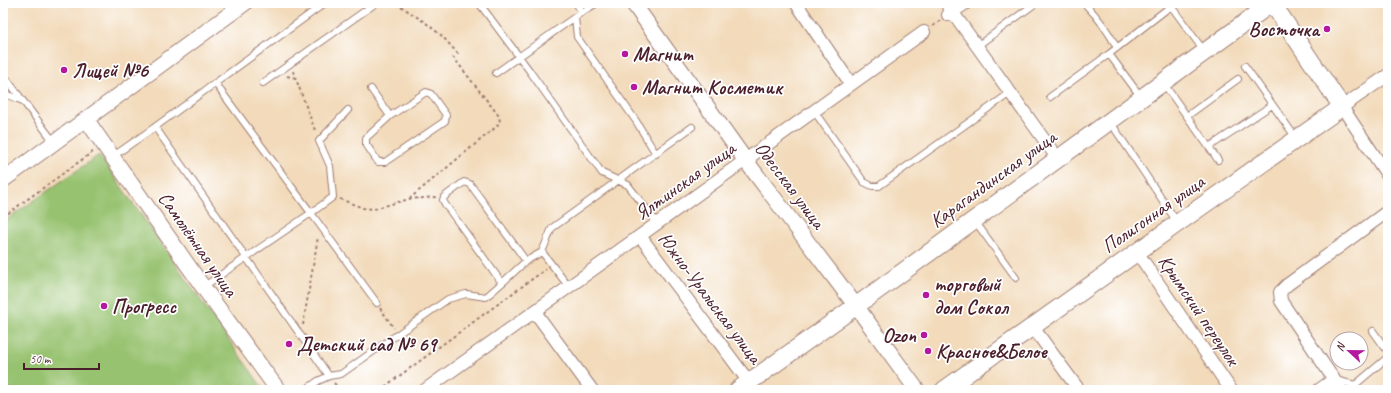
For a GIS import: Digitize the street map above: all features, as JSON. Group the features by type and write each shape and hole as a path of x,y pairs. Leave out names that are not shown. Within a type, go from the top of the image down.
{"main road":[{"name":"Карагандинская улица","path":"743,386 856,306 1272,3"},
{"path":"1272,3 1342,107"},
{"name":"Полигонная улица","path":"944,390 1342,107"}],"street":[{"name":"Одесская улица","path":"633,3 746,161 856,306 917,390"},
{"path":"796,3 851,84"},
{"path":"966,3 949,10 977,46 1058,159"},
{"path":"3,180 86,120 240,4"},
{"name":"Ялтинская улица","path":"426,390 924,32"},
{"name":"Полигонная улица","path":"1342,107 1388,75"},
{"path":"1342,107 1388,176"},
{"name":"Самолётная улица","path":"86,120 278,390"},
{"path":"1341,390 1281,301 1280,292 1286,285 1388,211"},
{"name":"Южно-Уральская улица","path":"640,236 743,386"},
{"name":"Крымский переулок","path":"1137,252 1231,390"},
{"path":"535,312 592,390"},
{"path":"1032,326 1079,390"},
{"path":"1319,390 1333,380"}],"lane":[{"path":"263,83 376,3"},
{"path":"479,3 519,56 602,173 628,185 658,224"},
{"path":"576,3 582,12"},
{"path":"496,73 574,17 597,3"},
{"path":"977,46 1036,3"},
{"path":"1084,3 1100,19 1117,48"},
{"path":"112,157 323,4"},
{"path":"1050,98 1110,54 1171,5 1205,52"},
{"path":"574,17 577,37 636,121 656,154"},
{"path":"1110,54 1142,98"},
{"path":"1245,66 1297,140"},
{"path":"3,74 54,142"},
{"path":"1187,116 1238,79"},
{"path":"215,83 377,303"},
{"path":"1163,83 1218,160"},
{"path":"371,89 390,116"},
{"path":"426,92 431,94 446,118 445,121 381,163 378,162 366,144 366,138 390,116 426,92"},
{"path":"814,111 864,182 872,186 879,186 1010,93"},
{"path":"3,94 23,101"},
{"path":"1209,147 1272,105"},
{"path":"204,287 333,197 330,166 319,141 348,110"},
{"path":"1110,121 1178,223"},
{"path":"154,127 329,376"},
{"path":"305,390 329,376 341,374 448,299 466,294 486,297 526,262 542,252 552,228 692,127"},
{"path":"502,283 445,204 443,200 444,197 464,182 468,182 526,262"},
{"path":"974,220 1016,278"},
{"path":"542,252 569,287"},
{"path":"1373,331 1388,352"},
{"path":"1333,380 1355,385 1388,357"}],"path":[{"path":"396,3 426,23 442,36 460,56"},
{"path":"924,32 949,10"},
{"path":"409,200 496,128 500,122 499,116 453,57"},
{"path":"291,64 319,141"},
{"path":"3,217 103,144"},
{"path":"333,197 363,208 374,209 409,200 444,197"},
{"path":"301,336 320,226"},
{"path":"380,390 552,265"},
{"path":"377,303 398,334"}],"green space":[{"name":"Прогресс","path":"99,155 264,390 3,390 3,222"}],"place":[{"name":"Восточка","path":"1327,29"},
{"name":"Магнит","path":"625,54"},
{"name":"Лицей №6","path":"64,70"},
{"name":"Магнит Косметик","path":"634,87"},
{"name":"торговый дом Сокол","path":"926,295"},
{"name":"Прогресс","path":"104,306"},
{"name":"Ozon","path":"924,335"},
{"name":"Детский сад № 69","path":"289,344"},
{"name":"Красное&Белое","path":"928,351"}]}
